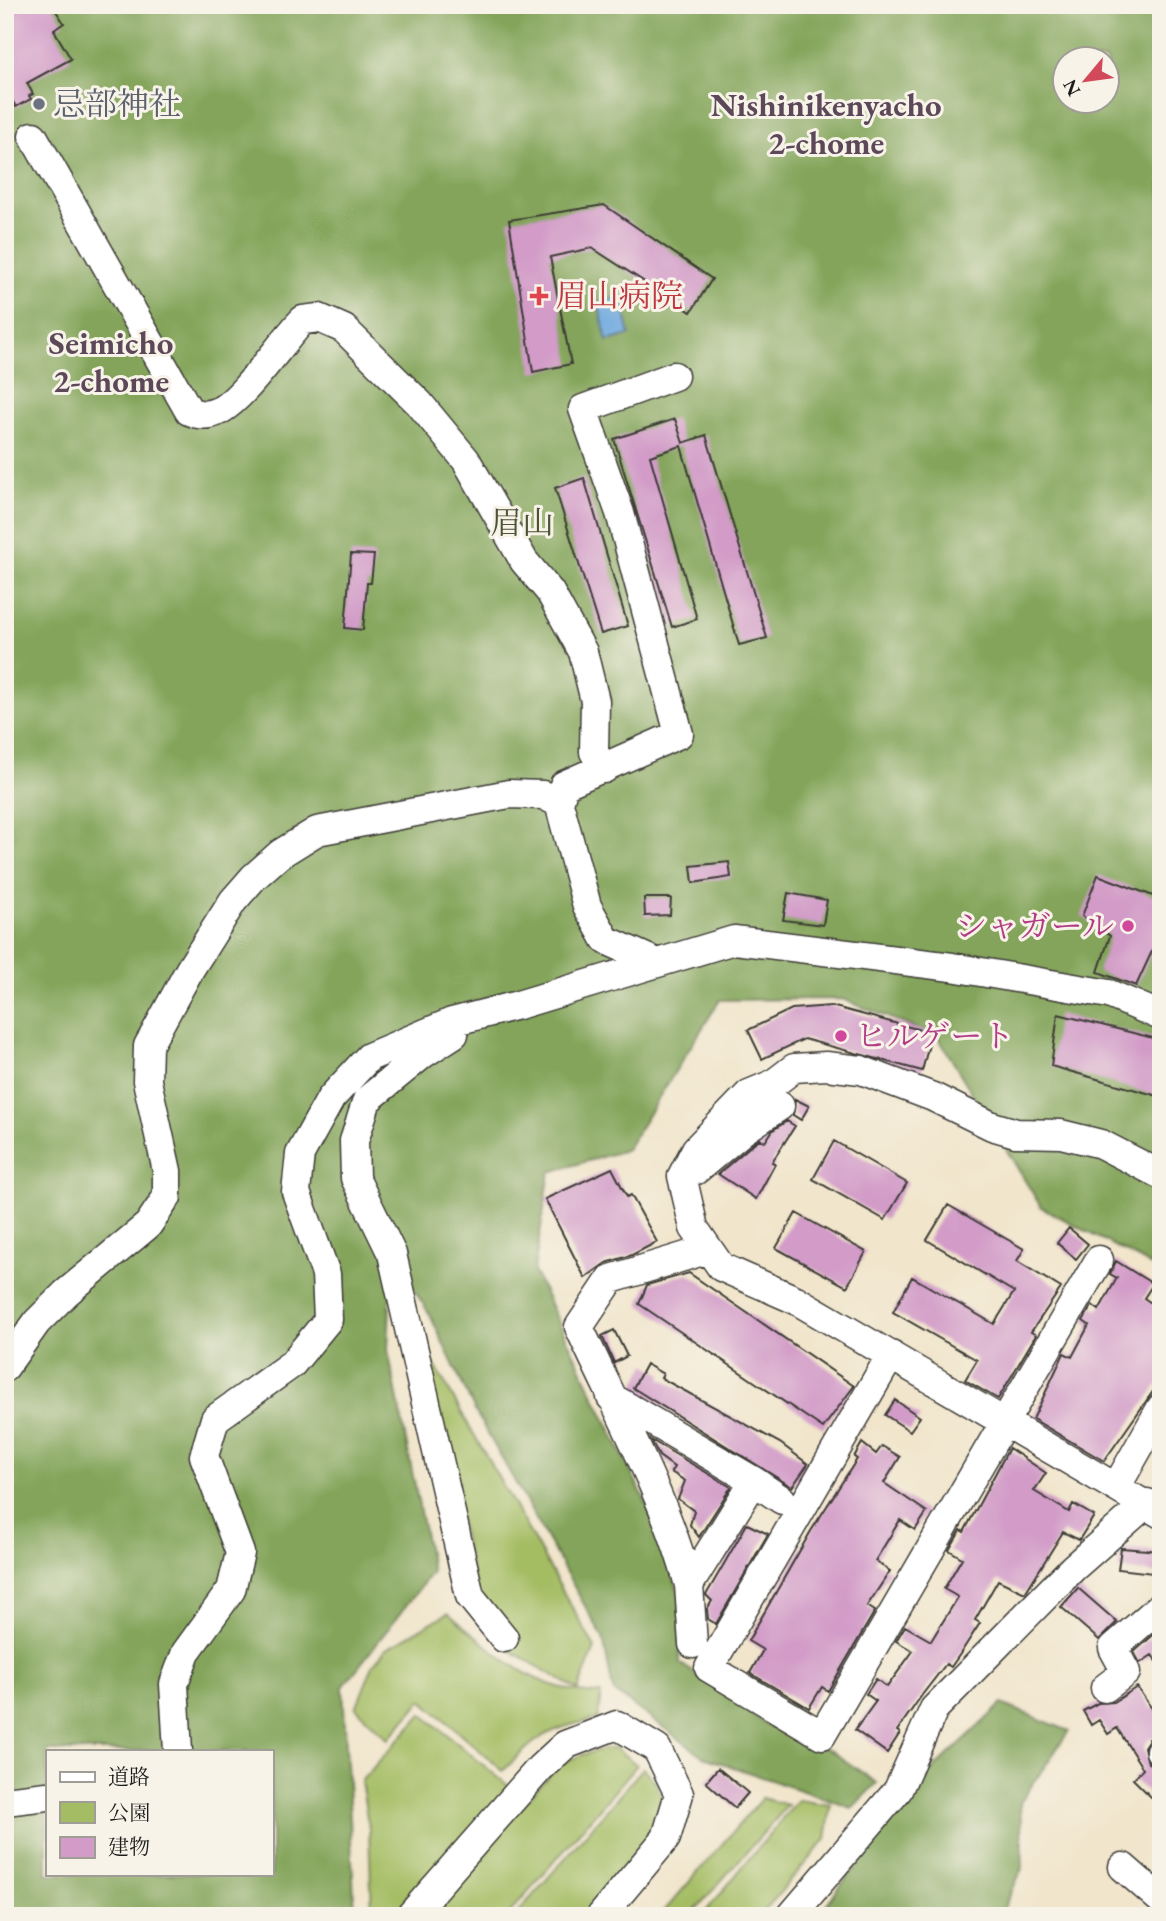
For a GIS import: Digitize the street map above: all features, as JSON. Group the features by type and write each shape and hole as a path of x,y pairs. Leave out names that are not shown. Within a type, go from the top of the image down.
{"street":[{"path":"33,136 189,411 201,415 218,412 236,400 303,320 319,318 344,329 419,403 466,460 524,561 550,592 583,652 595,701 594,752 604,769"},
{"path":"655,962 606,940 587,906 559,803 564,785 679,734 621,513 583,409 674,376"},
{"path":"5,1367 37,1322 66,1293 148,1225 167,1197 167,1171 147,1081 148,1046 190,969 233,901 254,877 280,854 317,831 509,794 543,795 559,803"},
{"path":"178,1750 174,1684 186,1652 231,1590 240,1553 204,1456 215,1419 292,1364 328,1320 327,1274 296,1192 300,1154 331,1098 369,1057 452,1022 734,940 783,943 1109,994 1161,1016"},
{"path":"485,1014 423,1054 367,1100 354,1141 355,1178 392,1254 470,1596 504,1638"},
{"path":"791,1916 898,1790 934,1709 1073,1568 1154,1508 796,1300 721,1267 706,1250 694,1228 682,1175 696,1149 749,1094 773,1084 794,1068 826,1066 861,1070 933,1097 992,1126 1016,1133 1061,1135 1101,1144 1161,1175"},
{"path":"684,1182 744,1130 780,1106"},
{"path":"693,1644 689,1586 674,1531 579,1327 611,1279 706,1250"},
{"path":"891,1356 709,1668 822,1735 1098,1261"},
{"path":"611,1396 782,1500"},
{"path":"1117,1486 1161,1408"},
{"path":"689,1586 754,1481"},
{"path":"1105,1688 1126,1672 1113,1648 1161,1606"},
{"path":"410,1916 540,1768 565,1745 617,1725 657,1749 679,1794 666,1838 601,1916"},
{"path":"5,1801 46,1796"},
{"path":"1123,1867 1161,1900"}],"green space":[{"name":"眉山","path":"5,5 1161,5 1161,1271 1041,1207 938,1037 842,999 720,1000 626,1150 550,1172 534,1271 650,1511 680,1596 680,1663 772,1728 831,1751 877,1783 852,1808 704,1757 613,1691 603,1638 475,1411 429,1313 392,1256 388,1350 432,1572 343,1687 355,1916 5,1916"},
{"path":"421,1341 595,1648 578,1690 506,1648 475,1590"},
{"path":"448,1613 500,1656 535,1678 555,1686 601,1694 598,1719 567,1726 545,1735 503,1771 422,1700 388,1739 356,1708 373,1665 386,1649"},
{"path":"1002,1704 1069,1731 1020,1803 1023,1867 1000,1916 817,1916 931,1771"},
{"path":"422,1714 510,1787 397,1916 372,1916 369,1829 361,1781"},
{"path":"615,1748 637,1765 507,1916 426,1916 550,1774 580,1755"},
{"path":"643,1768 657,1785 662,1802 660,1820 653,1838 629,1873 591,1916 515,1916"},
{"path":"762,1798 788,1805 690,1916 660,1916"},
{"path":"798,1800 831,1805 826,1839 760,1916 702,1916"}],"water":[{"path":"621,297 630,335 607,341 598,302"}],"building":[{"path":"8,5 52,5 64,23 54,30 71,59 27,83 33,94 29,96 31,99 16,107 10,97 5,99 5,56 12,52 5,39 5,18 13,13"},
{"name":"眉山病院","path":"604,205 712,279 691,312 592,248 550,257 571,364 533,372 509,220"},
{"path":"675,419 683,443 706,435 767,638 739,645 681,446 650,456 697,619 672,627 614,439"},
{"path":"584,478 628,626 601,634 555,488"},
{"path":"351,554 374,555 371,583 367,583 363,630 345,628"},
{"path":"729,862 731,877 693,883 691,866"},
{"name":"シャガール","path":"1098,875 1161,899 1161,952 1153,949 1136,986 1098,972 1110,936 1082,916"},
{"path":"788,893 827,900 823,925 783,920"},
{"path":"644,898 671,898 670,915 645,916"},
{"name":"ヒルゲート","path":"831,1006 932,1033 922,1071 804,1039 762,1059 748,1030 792,1009"},
{"path":"1058,1014 1161,1040 1161,1097 1051,1066"},
{"path":"795,1099 809,1106 801,1120 793,1115"},
{"path":"787,1121 795,1126 772,1162 775,1164 756,1199 718,1174 754,1143 760,1139 765,1142 773,1130"},
{"path":"834,1141 907,1183 885,1220 813,1179"},
{"path":"612,1168 627,1197 631,1195 657,1242 632,1255 606,1263 585,1278 545,1199"},
{"path":"948,1205 1024,1249 1017,1261 1061,1288 1031,1332 1036,1335 998,1399 965,1380 977,1360 893,1312 912,1277 994,1324 1014,1292 927,1240"},
{"path":"796,1213 866,1252 847,1287 776,1248"},
{"path":"1069,1228 1088,1244 1076,1259 1057,1243"},
{"path":"1116,1261 1153,1284 1144,1298 1161,1310 1161,1380 1104,1461 1033,1419 1064,1353 1072,1357 1089,1325 1083,1321 1092,1305 1099,1310 1117,1278 1110,1274"},
{"path":"689,1273 854,1386 823,1428 639,1304 647,1285"},
{"path":"614,1330 627,1356 614,1363 602,1336"},
{"path":"646,1364 663,1374 661,1378 780,1443 808,1464 792,1487 633,1388"},
{"path":"895,1400 920,1417 910,1431 885,1415"},
{"path":"651,1440 731,1487 699,1537 690,1525 694,1511 678,1499 685,1481 671,1472 674,1467 659,1456"},
{"path":"862,1443 876,1454 882,1446 900,1457 884,1483 927,1512 915,1530 900,1520 875,1561 890,1571 867,1606 875,1611 828,1691 822,1687 809,1708 750,1673 763,1650 748,1641 811,1531 857,1459 854,1457"},
{"path":"1009,1448 1046,1473 1034,1491 1069,1512 1073,1504 1094,1516 1079,1540 1063,1532 1025,1593 998,1580 975,1620 980,1623 951,1667 946,1664 922,1695 897,1731 900,1733 887,1753 855,1730 876,1701 866,1694 876,1679 887,1687 913,1651 896,1641 905,1626 931,1641 958,1597 944,1589 962,1558 949,1550 961,1530 964,1532"},
{"path":"747,1524 768,1534 716,1624 708,1619 707,1609 712,1601 706,1595"},
{"path":"1121,1548 1161,1551 1161,1574 1118,1569"},
{"path":"1078,1588 1117,1622 1099,1640 1061,1607"},
{"path":"1161,1628 1161,1667 1152,1655 1140,1663 1134,1652"},
{"path":"1137,1687 1152,1709 1161,1704 1161,1735 1149,1739 1144,1747 1148,1763 1161,1768 1161,1792 1153,1799 1133,1779 1143,1769 1117,1728 1108,1734 1099,1720 1091,1725 1083,1711 1098,1703 1114,1702"},
{"path":"718,1768 748,1793 735,1808 706,1782"}],"place":[{"name":"忌部神社","path":"39,104"},
{"name":"眉山病院","path":"539,296"},
{"name":"シャガール","path":"1128,926"},
{"name":"ヒルゲート","path":"841,1036"}],"district":[{"name":"Nishinikenyacho 2-chome","path":"826,123"},
{"name":"Seimicho 2-chome","path":"111,361"}]}
